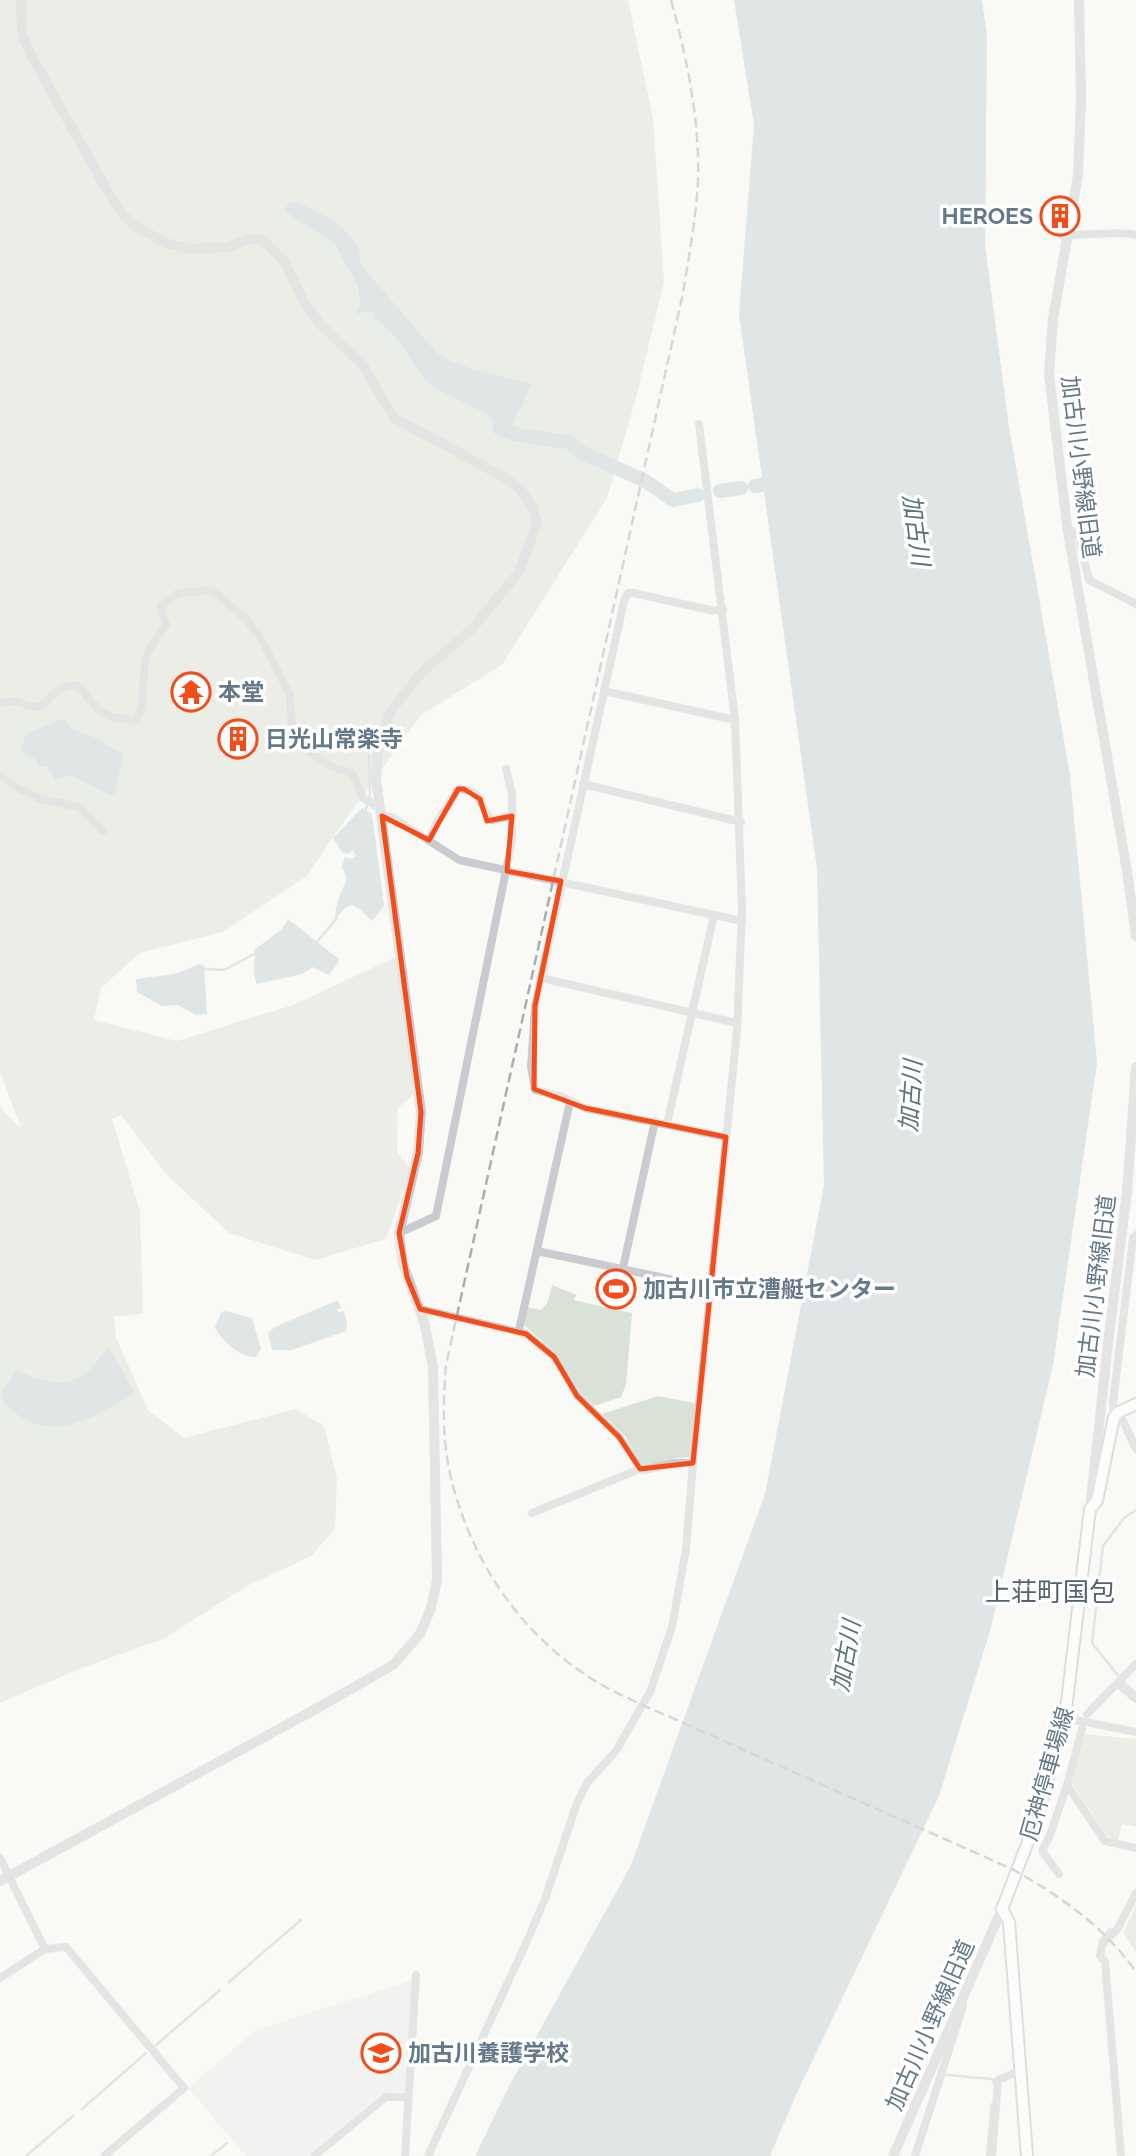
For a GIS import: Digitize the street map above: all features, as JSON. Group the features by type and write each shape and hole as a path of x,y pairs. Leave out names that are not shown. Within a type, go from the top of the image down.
{"main road":[{"path":"1117,1415 1136,1404"},
{"name":"厄神停車場線","path":"1002,1909 1036,1822 1065,1718 1090,1509 1097,1501 1117,1415"},
{"path":"1002,1909 1009,1922 1027,2156"}],"street":[{"path":"4,1879 393,1665 420,1634 432,1608 437,1580 433,1368 420,1309 403,1264 399,1233 418,1153 421,1112 376,779 378,752 390,712 422,672 472,629 519,572 537,523 532,506 520,489 504,477 394,418 363,365 320,324 304,302 284,261 260,239 251,239 227,247 190,249 151,237 123,215 31,55 22,34 21,0"},
{"name":"加古川小野線旧道","path":"1079,0 1081,128 1078,175 1053,320 1049,374 1067,526 1136,936"},
{"path":"1069,234 1113,235 1128,232 1136,236"},
{"path":"428,2156 545,1899 577,1803 587,1783 616,1751 633,1724 656,1677 672,1627 686,1549 737,1023 742,921 741,822 735,720 699,425"},
{"path":"1067,526 1078,536 1089,580 1136,604"},
{"path":"0,703 12,700 30,707 40,707 56,691 77,685 99,710 112,717 134,721 141,713 144,666 148,652 166,625 161,606 178,593 207,591 216,594 237,610 260,637 290,695 292,724 303,748 332,767 350,772 363,798 382,813 459,860 742,921"},
{"path":"723,610 710,610 628,593 541,978 533,1030 531,1067 536,1090 563,1097 585,1108 726,1137"},
{"path":"604,691 735,720"},
{"path":"399,1233 436,1216 512,841 511,784 506,769"},
{"path":"0,776 18,789 41,799 79,807 103,831"},
{"path":"583,784 741,822"},
{"path":"429,840 458,789 475,794 492,820 512,816"},
{"path":"667,1124 713,915"},
{"path":"541,978 737,1023"},
{"name":"加古川小野線旧道","path":"1090,1509 1127,1192 1136,1067"},
{"path":"519,1330 570,1102"},
{"path":"623,1268 654,1121"},
{"path":"1136,1235 1133,1238 1113,1402 1117,1415 1136,1449"},
{"path":"537,1251 712,1288"},
{"path":"420,1309 519,1330 526,1334 554,1357 577,1396 619,1437 640,1469"},
{"path":"532,1513 640,1469 673,1463 693,1463"},
{"path":"1087,1714 1136,1664"},
{"path":"1118,1684 1136,1699"},
{"path":"1065,1718 1136,1732"},
{"path":"1059,1874 1042,1851 1067,1785 1082,1729"},
{"path":"1067,1785 1105,1841 1136,1848"},
{"path":"0,1858 4,1879 45,1949"},
{"path":"1121,2156 1105,1962 1100,1956 1102,1945 1118,1928 1136,1893"},
{"name":"加古川小野線旧道","path":"893,2156 1002,1909"},
{"path":"0,1978 45,1949 66,1947 184,2088 104,2156"},
{"path":"405,2156 416,1975"},
{"path":"915,2156 963,2007 961,2000"},
{"path":"992,2156 998,2080 1020,2071"},
{"path":"314,2156 386,2096 408,2097"}],"highlighted area":[{"path":"458,789 464,789 480,799 487,821 512,816 507,871 561,881 535,1006 534,1089 585,1108 726,1137 693,1463 640,1469 619,1437 577,1396 554,1357 526,1334 420,1309 407,1277 399,1233 418,1153 421,1112 382,816 429,840"}],"shaded area":[{"path":"0,0 628,0 653,118 664,282 636,398 607,498 502,665 421,715 307,876 223,932 140,953 101,988 94,1020 177,1041 293,1005 398,956 414,1094 398,1108 397,1152 411,1168 386,1239 315,1260 229,1233 167,1175 121,1115 112,1119 140,1211 143,1313 114,1317 116,1337 148,1410 184,1438 296,1409 324,1426 337,1479 335,1529 311,1556 247,1586 163,1639 82,1668 0,1703 0,1104 5,1113 21,1128 0,1072"},
{"path":"552,1285 577,1295 573,1300 632,1313 626,1385 621,1397 594,1406 581,1394 558,1355 525,1326 526,1307 541,1310 548,1302"},
{"path":"658,1396 695,1403 689,1457 675,1458 647,1467 640,1462 625,1436 602,1414"},
{"path":"1084,1734 1136,1739 1136,1827 1122,1824 1118,1841 1107,1836 1071,1782"},
{"path":"1136,1906 1136,1952 1123,1933"},
{"name":"加古川養護学校","path":"413,1980 405,2091 384,2094 309,2156 246,2156 188,2088 256,2030"}],"water":[{"name":"加古川","path":"734,0 982,0 987,36 985,245 1009,427 1070,775 1097,1063 1053,1365 990,1631 939,1796 796,2095 770,2156 475,2156 509,2086 631,1865 765,1494 824,1185 817,869 739,314 754,125"},
{"path":"297,202 331,219 345,231 359,247 360,263 436,352 470,368 531,384 511,428 517,432 515,441 493,433 492,419 486,413 428,382 396,338 375,319 374,312 356,314 361,304 357,284 334,243 284,211 288,204"},
{"path":"63,719 70,728 92,736 124,754 114,794 109,796 71,775 56,780 46,766 40,767 33,757 25,754 21,747 27,733"},
{"path":"362,808 372,814 384,906 372,921 352,905 346,907 338,916 335,915 347,878 342,867 345,857 351,859 356,856 353,850 348,854 342,852 333,838"},
{"path":"288,919 340,960 329,975 313,967 302,974 257,984 254,950 281,930"},
{"path":"200,964 204,966 207,1014 196,1015 178,1005 162,1006 137,992 136,979 175,974"},
{"path":"338,1300 341,1308 337,1309 338,1313 344,1311 346,1331 292,1350 272,1350 268,1333 275,1327"},
{"path":"225,1311 252,1318 261,1349 256,1357 238,1352 218,1332 215,1327 221,1313"},
{"path":"107,1347 135,1393 93,1417 63,1426 33,1423 18,1415 0,1395 16,1371 57,1382 78,1378 88,1372"}],"waterway":[{"path":"504,431 568,442 584,454 644,480 673,500 698,495"},
{"path":"755,486 763,485"},
{"path":"720,491 741,488"},
{"path":"365,812 370,795 369,748"},
{"path":"317,942 337,914"},
{"path":"204,969 224,970 256,953"},
{"path":"1136,1510 1124,1518 1103,1546 1092,1643 1124,1683 1136,1693"},
{"path":"229,1982 301,1920"},
{"path":"1100,1941 1110,1929"},
{"path":"156,2045 220,1990"},
{"path":"82,2109 146,2053"},
{"path":"947,2075 992,2079 994,2083"},
{"path":"987,2156 992,2104"},
{"path":"26,2156 73,2116"},
{"path":"211,2156 227,2143"}],"railway":[{"path":"671,0 695,113 698,181 692,237 683,293 446,1365 444,1422 451,1478 472,1540 505,1597 548,1646 574,1667 607,1688 645,1706 1012,1869 1080,1913 1110,1940 1136,1972"}],"place":[{"name":"HEROES","path":"1060,216"},
{"name":"本堂","path":"191,692"},
{"name":"日光山常楽寺","path":"238,739"},
{"name":"加古川市立漕艇センター","path":"616,1289"},
{"name":"加古川養護学校","path":"381,2053"}],"district":[{"name":"上荘町国包","path":"1050,1592"}]}
